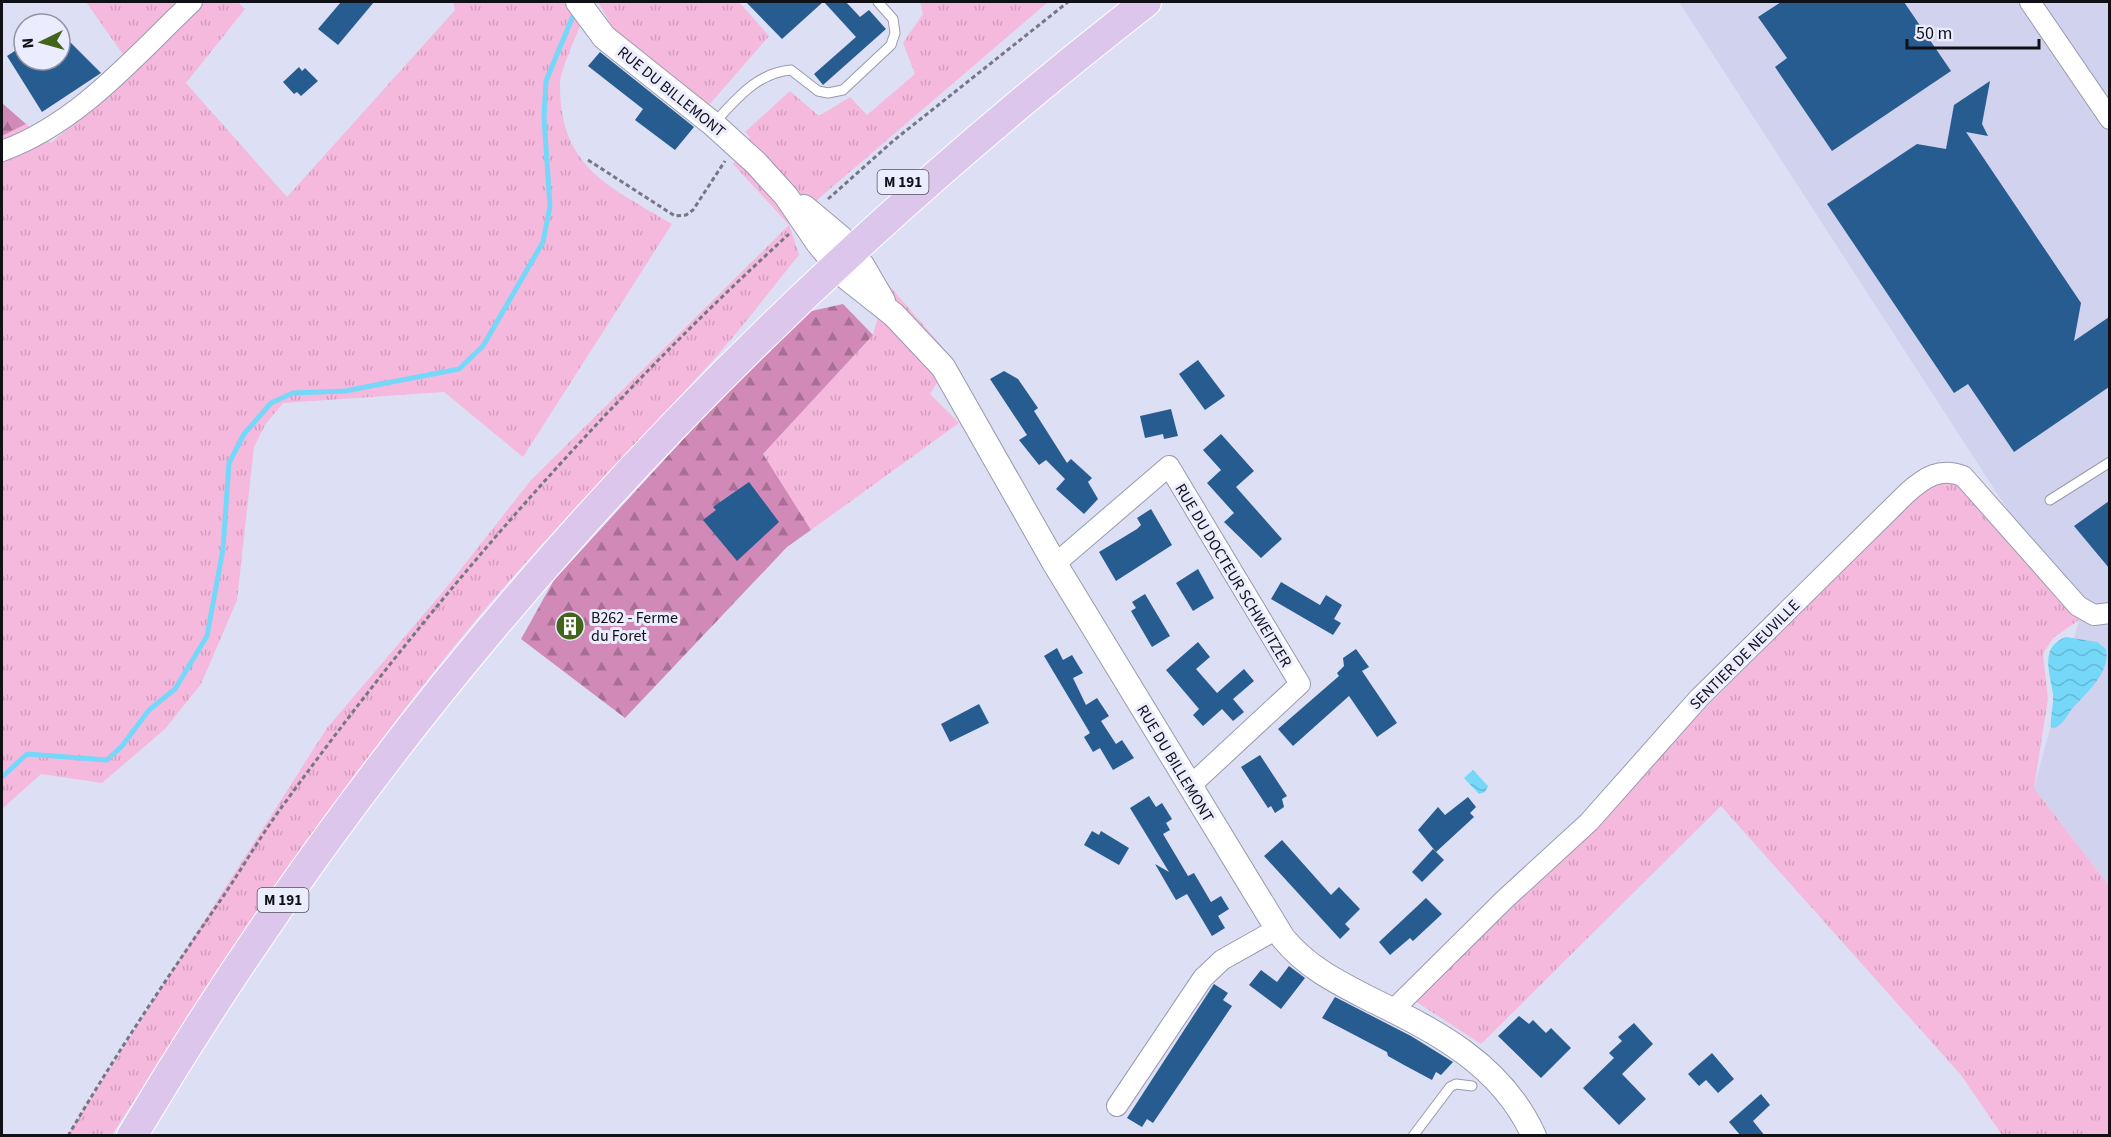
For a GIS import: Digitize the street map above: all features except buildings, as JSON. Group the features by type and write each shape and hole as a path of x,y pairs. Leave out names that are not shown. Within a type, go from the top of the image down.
{"main road":[{"name":"M 191","path":"132,1136 192,1036 267,924 409,728 567,537 839,252 991,125 1146,2"}],"street":[{"path":"2,151 47,130 71,114 112,79 192,2"},
{"name":"RUE DU BILLEMONT","path":"578,2 604,37 736,144 839,252 854,285 894,315 934,355 950,377 1055,564 1277,929 1312,967 1449,1039 1482,1064 1515,1103 1534,1136"},
{"path":"2030,2 2109,119"},
{"name":"RUE DU DOCTEUR SCHWEITZER","path":"1055,564 1169,466 1300,684 1190,786"},
{"name":"SENTIER DE NEUVILLE","path":"1393,1010 1504,899 1575,836 1707,689 1907,493 1927,477 1941,472 1964,476 2078,606 2094,615 2109,614"},
{"path":"1117,1106 1203,978 1222,960 1277,929"}],"lane":[{"path":"713,124 750,85 774,71 791,69 818,91 828,93 843,90 891,45 895,33 893,19 878,2"},
{"path":"2050,500 2109,462"},
{"path":"1413,1136 1450,1087 1456,1084 1472,1086"}],"path":[{"path":"68,1136 119,1048 281,807 394,660 590,431 709,310 807,217 911,127 1068,2"},
{"path":"588,160 675,216 686,215 693,210 736,144"}],"shaded area":[{"path":"1679,2 2109,2 2109,886 2034,788 2079,620"}],"green space":[{"path":"86,2 238,2 245,9 186,83 287,197 455,10 453,2 567,2 581,23 560,83 562,112 568,136 578,155 592,171 628,198 672,224 523,457 444,392 283,403 265,425 254,447 237,600 201,684 165,729 102,783 41,774 2,809 2,136 26,124 51,143 134,70"},
{"path":"598,2 739,2 769,36 709,105 615,32"},
{"path":"920,2 1048,2 789,224 799,255 718,354 536,551 439,665 310,837 189,1015 112,1135 67,1136 327,728 446,588 531,480 789,225 733,164 750,137 745,132 790,91 819,116 850,97 867,115 915,74 903,43 923,14"},
{"path":"2,103 26,124 2,136"},
{"path":"887,283 952,358 930,394 959,423 811,530 763,454 873,335"},
{"path":"843,304 873,335 763,454 811,530 787,547 625,718 521,639 554,580 798,314"},
{"path":"1943,479 1963,483 2079,620 2053,638 2043,654 2048,699 2034,788 2109,886 2109,1135 2002,1135 1961,1075 1721,806 1481,1044 1415,1001 1919,492"}],"water":[{"path":"2066,637 2097,642 2106,649 2107,658 2096,683 2055,728 2051,727 2053,694 2048,661 2052,647"},
{"path":"1473,770 1488,786 1485,792 1479,794 1464,778"}],"waterway":[{"path":"2,777 27,754 107,760 122,746 149,710 175,689 207,636 223,549 229,463 244,434 271,403 293,393 345,391 459,369 483,346 543,242 550,206 544,118 546,81 573,16"}],"place":[{"name":"B262 - Ferme du Foret","path":"570,626"}]}
